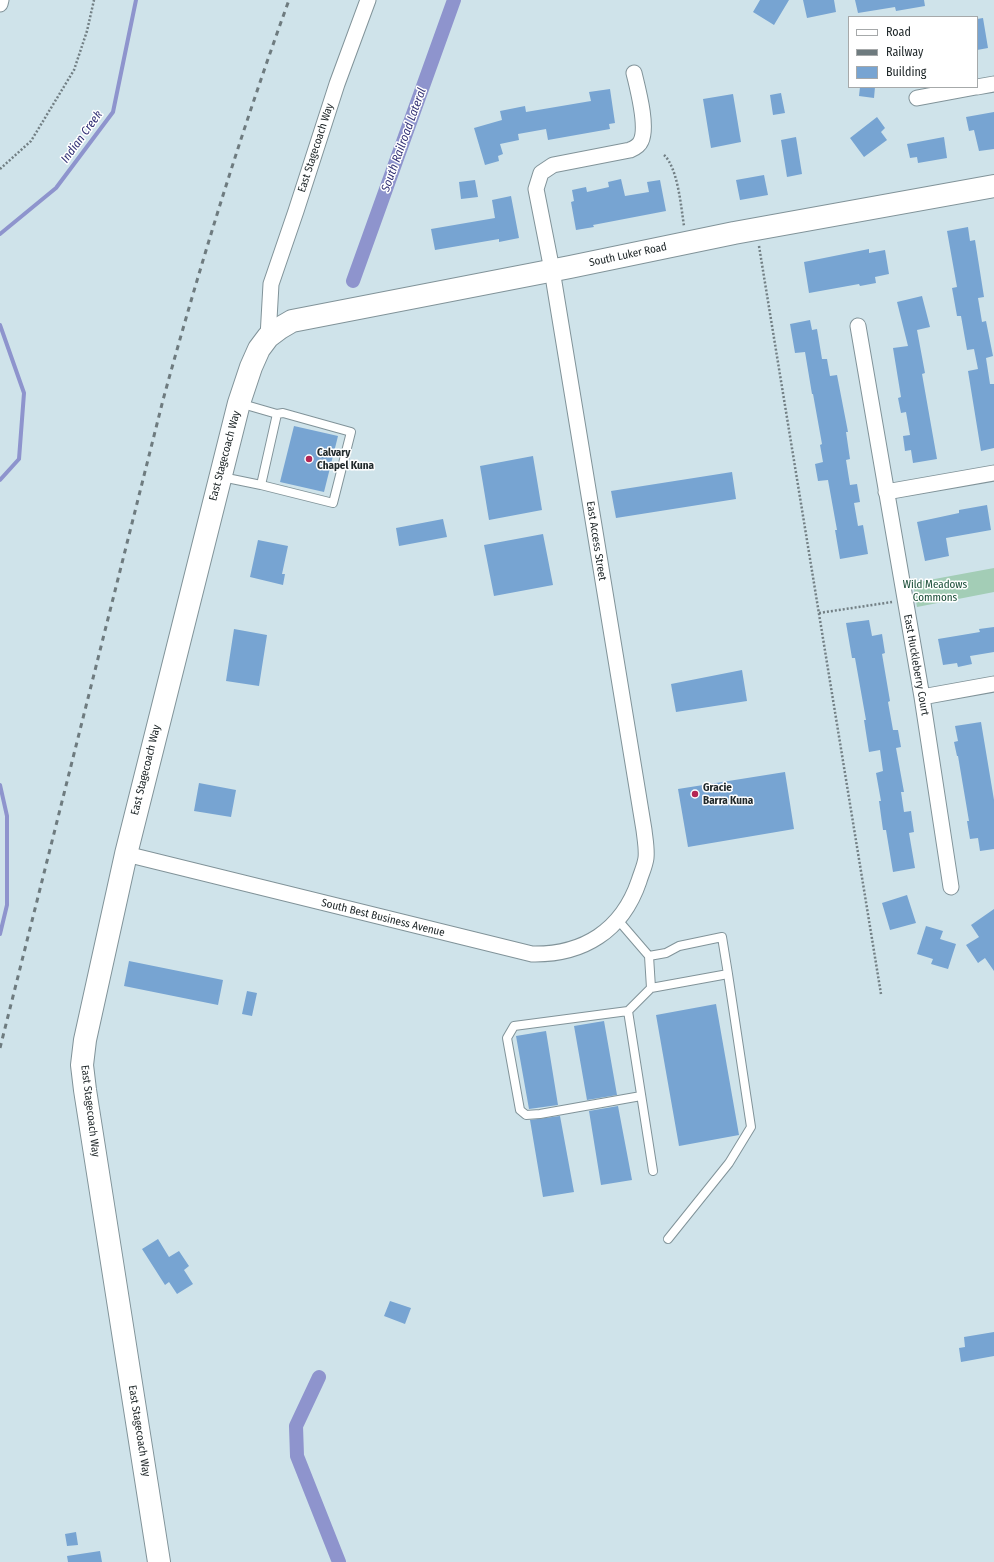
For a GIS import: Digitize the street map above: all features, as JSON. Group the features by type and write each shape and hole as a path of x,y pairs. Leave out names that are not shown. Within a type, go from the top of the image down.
{"street":[{"path":"0,4 1,0"},
{"name":"East Stagecoach Way","path":"159,1562 85,1090 82,1065 85,1040 126,854 239,403 251,367 259,349 268,337 271,284 337,84 368,0"},
{"name":"East Access Street","path":"628,907 635,893 646,857 644,830 552,270 536,189 541,173 553,165 630,150 641,142 645,127 634,73"},
{"path":"978,87 994,84"},
{"path":"917,98 971,88"},
{"name":"South Luker Road","path":"268,337 292,321 741,232 993,190"},
{"name":"East Huckleberry Court","path":"858,326 922,697 951,887"},
{"path":"886,492 994,473"},
{"path":"922,697 994,684"},
{"name":"South Best Business Avenue","path":"126,854 532,954 564,952 579,947 598,937 618,920 628,907"}],"lane":[{"path":"220,476 333,503 351,432 283,412 277,414 239,403"},
{"path":"261,485 277,414"},
{"path":"618,920 649,956 651,988"},
{"path":"649,956 666,953 679,946 722,937 751,1127 729,1163 668,1239"},
{"path":"641,1096 540,1114 526,1115 520,1110 506,1038 514,1026 628,1011 651,988 728,974"},
{"path":"628,1011 654,1171"}],"path":[{"path":"0,169 31,141 74,70 87,31 94,0"},
{"path":"664,155 668,159 675,179 685,229"},
{"path":"758,243 881,994"},
{"path":"819,613 893,602"}],"green space":[{"name":"Wild Meadows Commons","path":"994,568 994,592 917,607 913,583"}],"building":[{"path":"760,0 789,0 774,25 753,12"},
{"path":"803,0 834,0 836,12 807,18"},
{"path":"855,0 924,0 925,6 896,11 895,7 858,13"},
{"path":"983,18 988,48 978,50 978,19"},
{"path":"860,88 875,88 874,98 859,96"},
{"path":"610,89 615,123 609,124 610,129 548,140 546,129 518,134 519,140 500,144 503,154 498,156 499,161 485,165 474,128 502,120 500,111 525,106 526,112 591,101 589,92"},
{"path":"781,93 785,113 773,115 770,95"},
{"path":"733,94 741,142 711,148 703,99"},
{"path":"994,112 994,149 979,151 974,130 969,131 966,117"},
{"path":"877,117 885,128 881,132 887,140 864,157 850,138"},
{"path":"796,137 802,174 787,177 781,140"},
{"path":"944,137 947,158 918,163 917,157 910,158 907,144"},
{"path":"764,175 768,195 740,200 736,180"},
{"path":"621,179 625,196 649,192 647,182 660,180 666,211 593,225 594,227 576,230 571,202 574,201 572,190 586,187 587,192 609,187 608,182"},
{"path":"475,180 478,197 461,199 459,182"},
{"path":"511,196 519,238 499,242 499,239 435,250 431,229 495,218 492,200"},
{"path":"968,227 970,241 975,240 984,297 978,298 982,322 986,321 993,356 986,358 990,384 994,384 994,448 981,451 968,371 978,369 974,349 967,350 961,316 957,316 952,288 957,287 947,231"},
{"path":"869,249 869,253 885,250 889,274 875,277 876,283 860,286 859,284 809,293 804,262"},
{"path":"922,296 930,327 917,330 925,373 922,374 937,459 913,463 911,450 905,451 903,436 910,435 906,412 901,413 898,398 901,397 893,348 908,346 897,302"},
{"path":"810,320 812,330 817,329 822,359 827,359 830,376 837,375 848,432 846,432 850,459 846,460 850,485 857,484 860,502 854,503 858,526 863,525 868,554 840,559 835,530 837,530 828,480 818,481 815,464 823,462 820,445 822,444 805,352 795,353 790,324"},
{"name":"Calvary Chapel Kuna","path":"294,426 338,436 324,492 280,482"},
{"path":"533,456 542,510 489,520 480,466"},
{"path":"732,472 736,499 616,518 611,491"},
{"path":"987,505 991,530 946,538 949,556 925,561 917,522 959,513 959,510"},
{"path":"443,519 447,537 399,546 396,528"},
{"path":"543,534 553,585 494,596 484,545"},
{"path":"258,540 288,546 282,574 285,574 283,585 250,577"},
{"path":"869,620 872,636 882,634 885,653 882,654 890,701 888,702 893,730 898,730 901,747 896,748 904,792 901,792 904,812 911,811 914,832 909,833 915,868 893,872 886,830 883,830 879,801 881,801 876,773 883,771 880,750 869,752 864,720 866,720 855,658 852,658 846,623"},
{"path":"994,627 994,652 970,656 972,664 958,667 957,663 943,665 938,639 980,632 979,629"},
{"path":"234,629 267,635 259,686 226,681"},
{"path":"742,670 747,701 676,712 671,684"},
{"path":"981,722 994,800 994,849 980,851 978,838 970,839 967,821 969,821 958,756 954,742 958,741 955,726"},
{"path":"785,772 794,829 688,847 678,789"},
{"path":"199,783 236,790 231,817 194,811"},
{"path":"907,895 916,923 890,930 882,903"},
{"path":"994,909 994,971 985,958 978,963 966,945 979,937 971,925"},
{"path":"926,926 943,931 940,939 956,944 948,969 931,964 933,959 917,954"},
{"path":"129,961 223,980 218,1005 124,986"},
{"path":"247,991 257,993 252,1016 242,1014"},
{"path":"716,1004 739,1135 679,1146 656,1015"},
{"path":"604,1021 617,1095 587,1100 574,1026"},
{"path":"546,1031 558,1105 529,1109 516,1036"},
{"path":"618,1106 632,1180 601,1185 589,1111"},
{"path":"560,1116 574,1192 543,1197 530,1120"},
{"path":"158,1239 169,1257 179,1251 189,1266 184,1270 193,1284 177,1294 169,1282 165,1285 142,1249"},
{"path":"390,1301 411,1308 405,1324 384,1316"},
{"path":"994,1332 994,1356 961,1362 959,1348 965,1347 964,1337"},
{"path":"76,1532 78,1545 67,1546 65,1534"},
{"path":"100,1551 102,1562 68,1562 67,1556"}],"waterway":[{"name":"Indian Creek","path":"0,234 56,188 113,112 136,0"},
{"name":"South Railroad Lateral","path":"353,281 454,0"},
{"name":"Indian Creek","path":"0,325 24,393 19,459 0,480"},
{"name":"Indian Creek","path":"0,785 7,816 7,905 0,934"},
{"name":"South Railroad Lateral","path":"319,1377 296,1426 297,1456 339,1562"}],"railway":[{"path":"0,1048 163,400 222,199 254,99 289,0"}],"place":[{"name":"Calvary Chapel Kuna","path":"309,459"},
{"name":"Gracie Barra Kuna","path":"695,794"}]}
